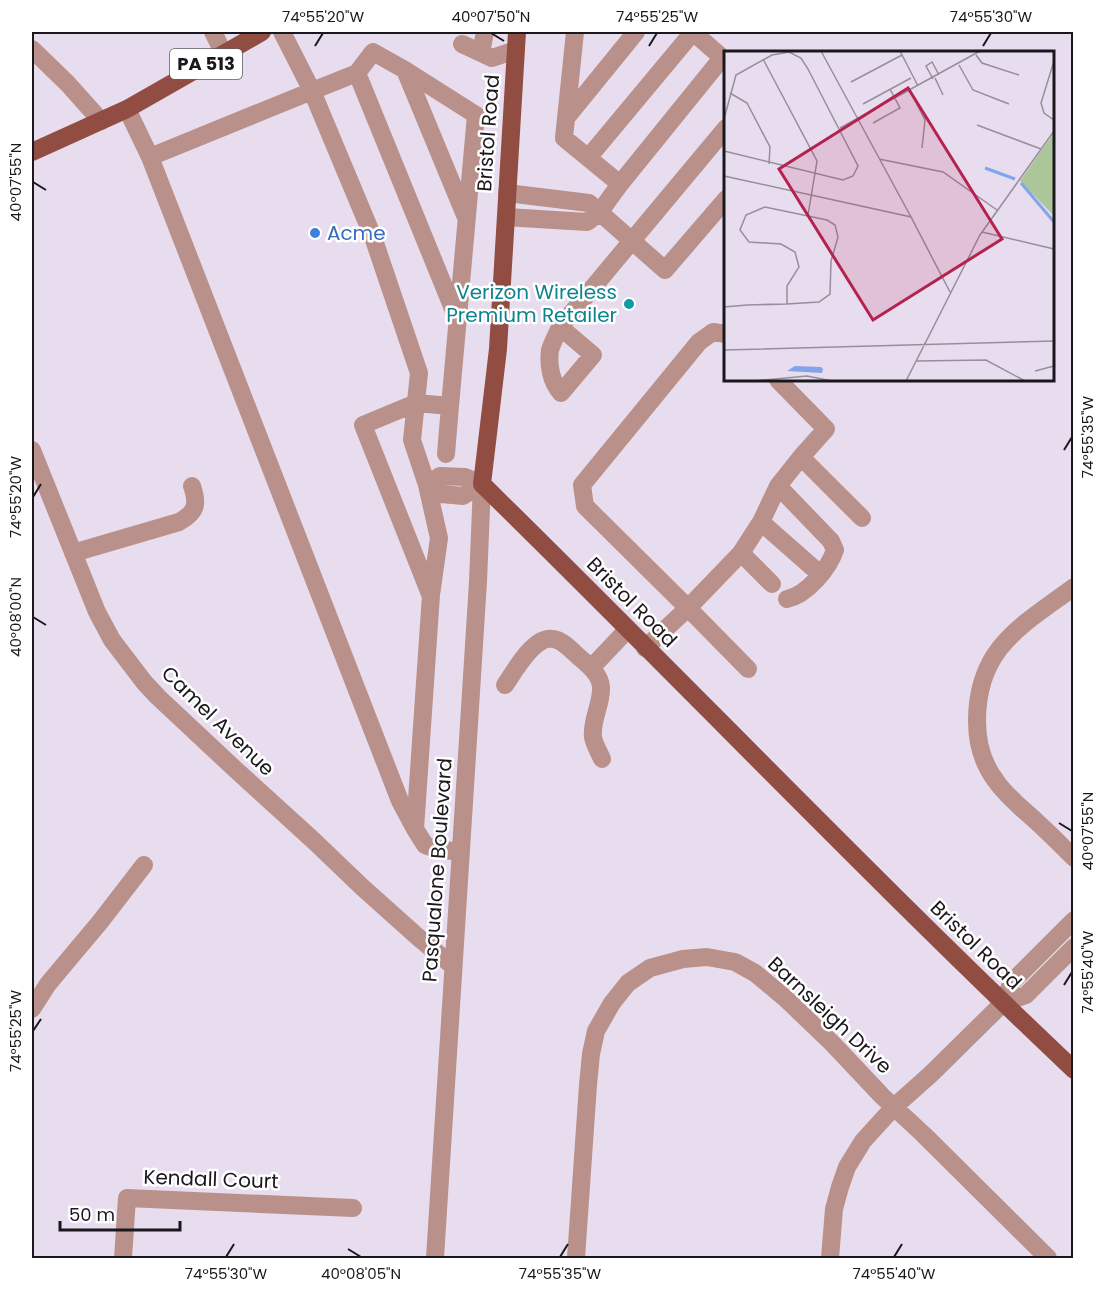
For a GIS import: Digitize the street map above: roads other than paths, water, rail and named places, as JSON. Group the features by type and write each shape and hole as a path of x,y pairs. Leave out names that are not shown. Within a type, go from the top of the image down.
{"main road":[{"name":"PA 513","path":"32,152 127,109 262,32"},
{"name":"Bristol Road","path":"518,32 498,349 482,484 865,868 1074,1070"}],"street":[{"path":"213,32 224,54"},
{"path":"282,32 312,91 373,237 419,373 412,440 427,485 439,538 431,595 415,829"},
{"path":"481,53 485,32"},
{"path":"575,32 564,138 620,184"},
{"path":"566,118 636,32"},
{"path":"506,217 586,222 599,213 620,184 724,60 693,32 588,158"},
{"path":"462,44 492,58 516,50"},
{"path":"32,49 101,121"},
{"path":"150,158 357,73 373,52 476,116 446,454"},
{"path":"405,70 466,217"},
{"path":"357,73 457,319"},
{"path":"127,109 150,158 400,801 425,845 436,849 461,852"},
{"path":"560,327 724,130"},
{"path":"507,193 589,203 665,270 724,201"},
{"path":"724,334 712,332 699,342 582,485 585,506 748,669"},
{"path":"645,648 688,608 741,553 761,522 778,486 826,429 779,381"},
{"path":"431,595 363,424 416,404 450,406"},
{"name":"Camel Avenue","path":"32,450 97,612 112,640 151,689 362,887 453,966"},
{"path":"801,457 862,518"},
{"path":"427,485 441,494 463,496 482,484"},
{"name":"Pasqualone Boulevard","path":"435,1258 478,582 482,484"},
{"path":"74,553 187,518 193,512 196,504 192,486"},
{"path":"778,486 831,541 835,549 831,560 806,590 795,597 787,598"},
{"path":"761,522 820,574"},
{"path":"741,553 772,584"},
{"path":"1074,587 1017,629 1004,642 990,662 979,690 976,729 988,770 996,782 1074,858"},
{"path":"591,668 628,629"},
{"path":"505,685 523,658 536,644 550,638 567,646 591,668 601,686 593,726 593,740 602,759"},
{"path":"32,1009 48,984 144,865"},
{"path":"830,1258 834,1209 847,1167 863,1141 894,1107 1003,1003 1012,982 1074,920"},
{"path":"1003,1003 1026,995 1074,947"},
{"name":"Barnsleigh Drive","path":"576,1258 588,1085 596,1031 612,1003 628,983 650,968 683,959 707,957 735,962 755,973 793,1005 1048,1258"},
{"name":"Kendall Court","path":"123,1258 127,1198 353,1208"}],"place":[{"name":"Acme","path":"315,233"},
{"name":"Verizon Wireless Premium Retailer","path":"629,304"}]}
